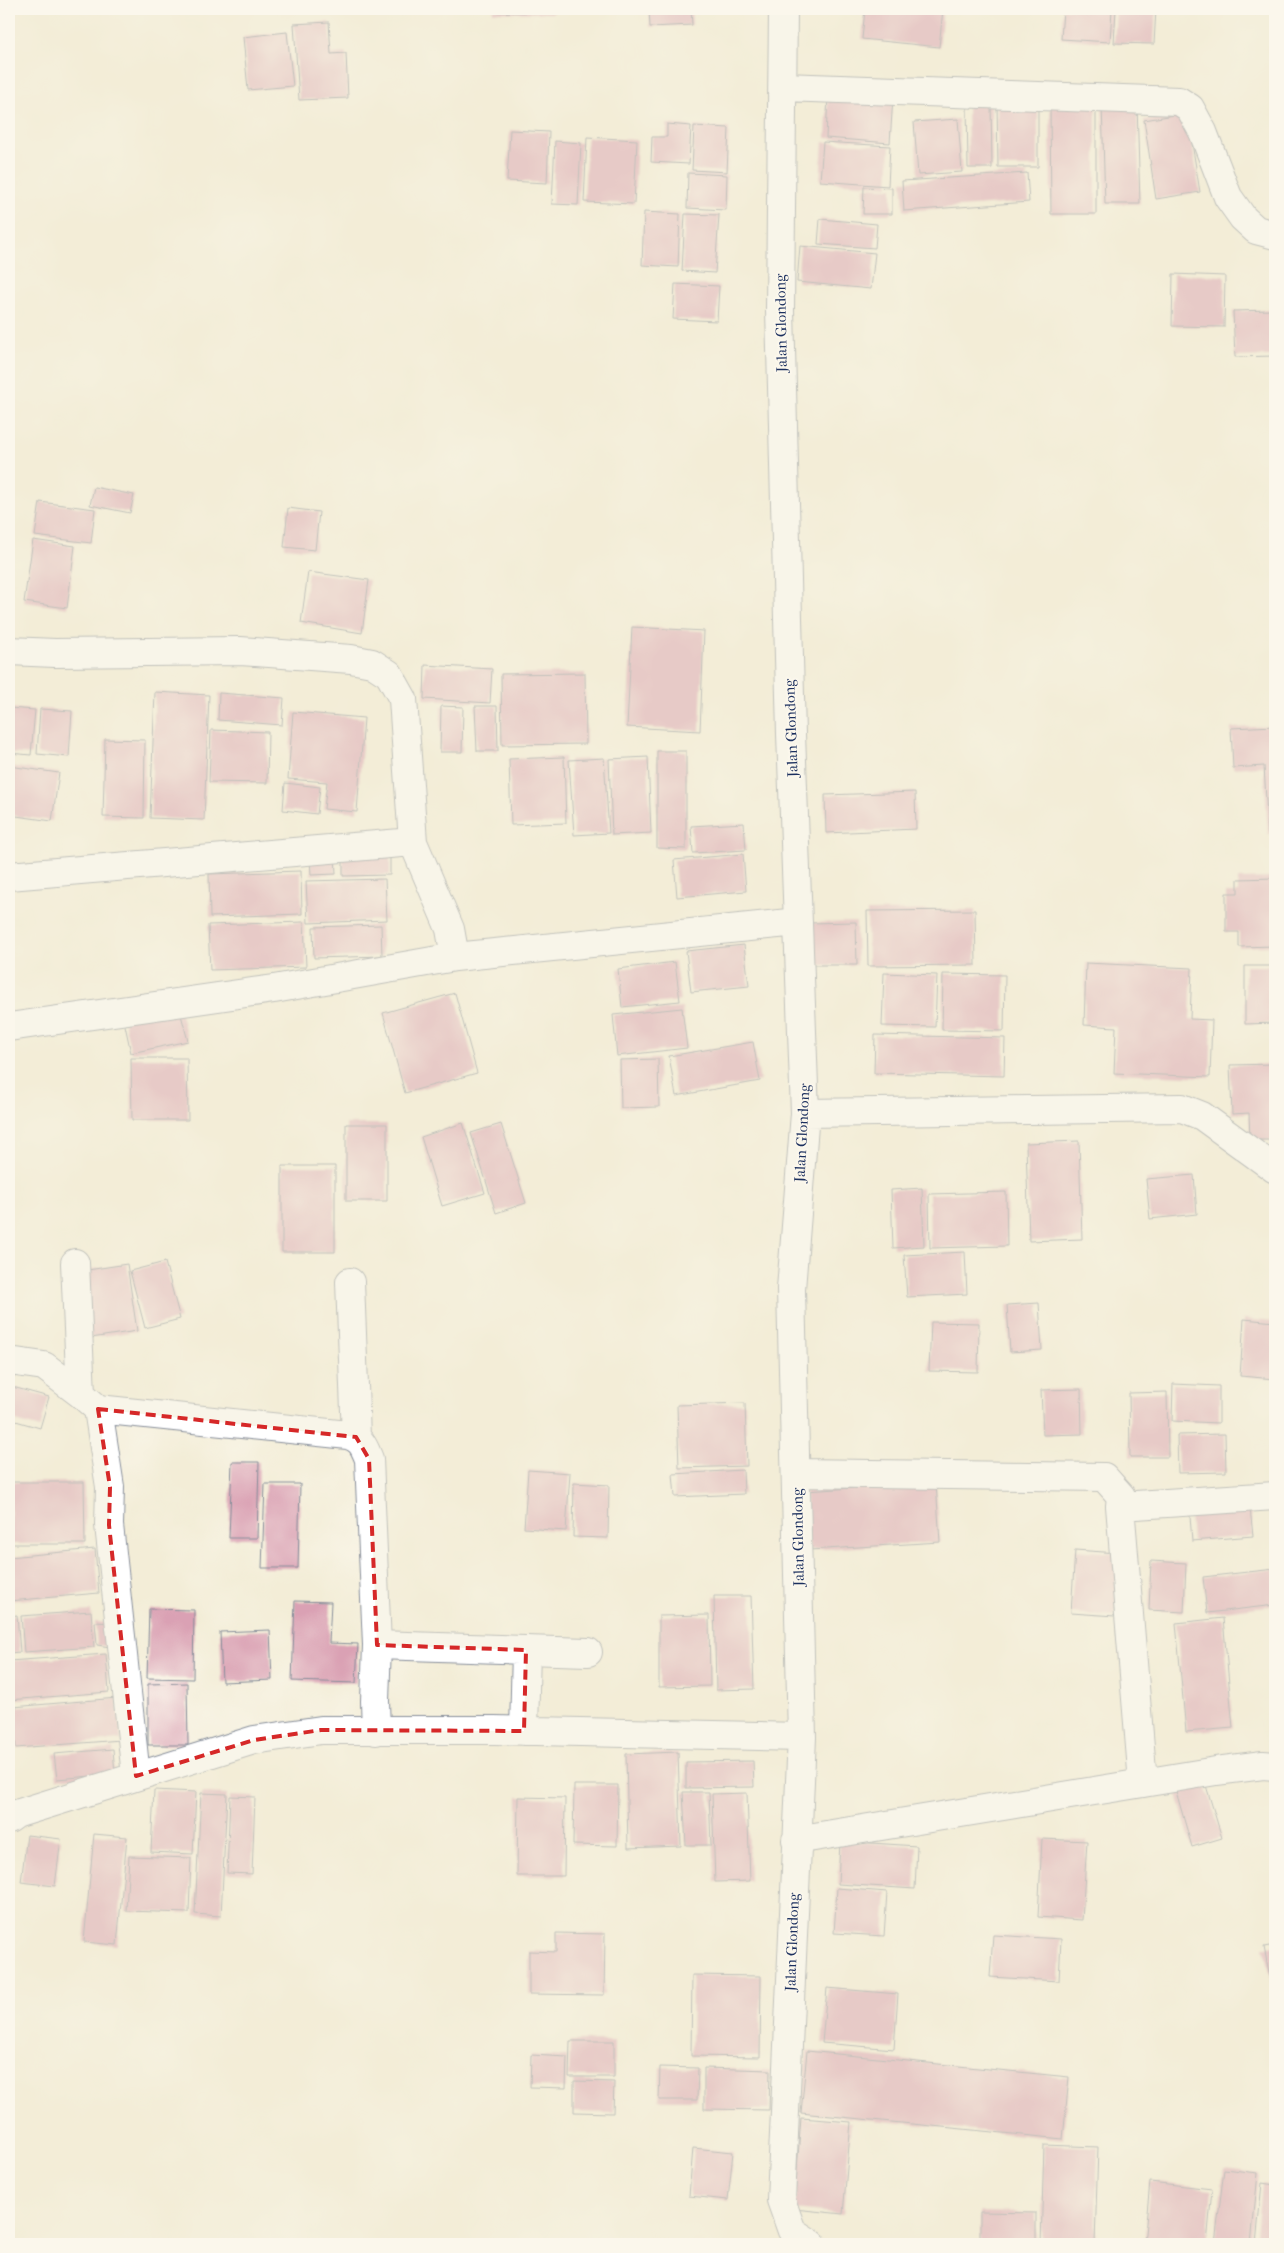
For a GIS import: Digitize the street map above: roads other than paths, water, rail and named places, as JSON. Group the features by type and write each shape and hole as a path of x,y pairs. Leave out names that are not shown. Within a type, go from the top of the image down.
{"street":[{"name":"Jalan Glondong","path":"783,9 780,310 791,734 805,1113 791,1289 802,1737 781,2200 798,2240"},
{"path":"783,87 1179,101 1190,108 1203,132 1228,197 1243,218 1256,230 1275,235"},
{"path":"9,651 55,653 240,651 351,659 372,663 389,674 403,699 413,842 450,929 455,957"},
{"path":"9,876 209,861 413,842"},
{"path":"9,1027 274,989 455,957 798,922"},
{"path":"805,1113 1182,1108 1202,1116 1275,1169"},
{"path":"75,1263 89,1401 110,1487 109,1525 136,1776"},
{"path":"350,1282 356,1437"},
{"path":"9,1361 44,1366 89,1401 356,1437 363,1443 369,1459 377,1645 374,1701 376,1731"},
{"path":"796,1473 1104,1477 1121,1496 1120,1506 1143,1783"},
{"path":"1120,1506 1275,1496"},
{"path":"377,1645 588,1652"},
{"path":"524,1731 526,1650"},
{"path":"9,1818 16,1814 254,1740 321,1730 524,1731 802,1737"},
{"path":"796,1840 1216,1771 1263,1765 1275,1766"}]}
